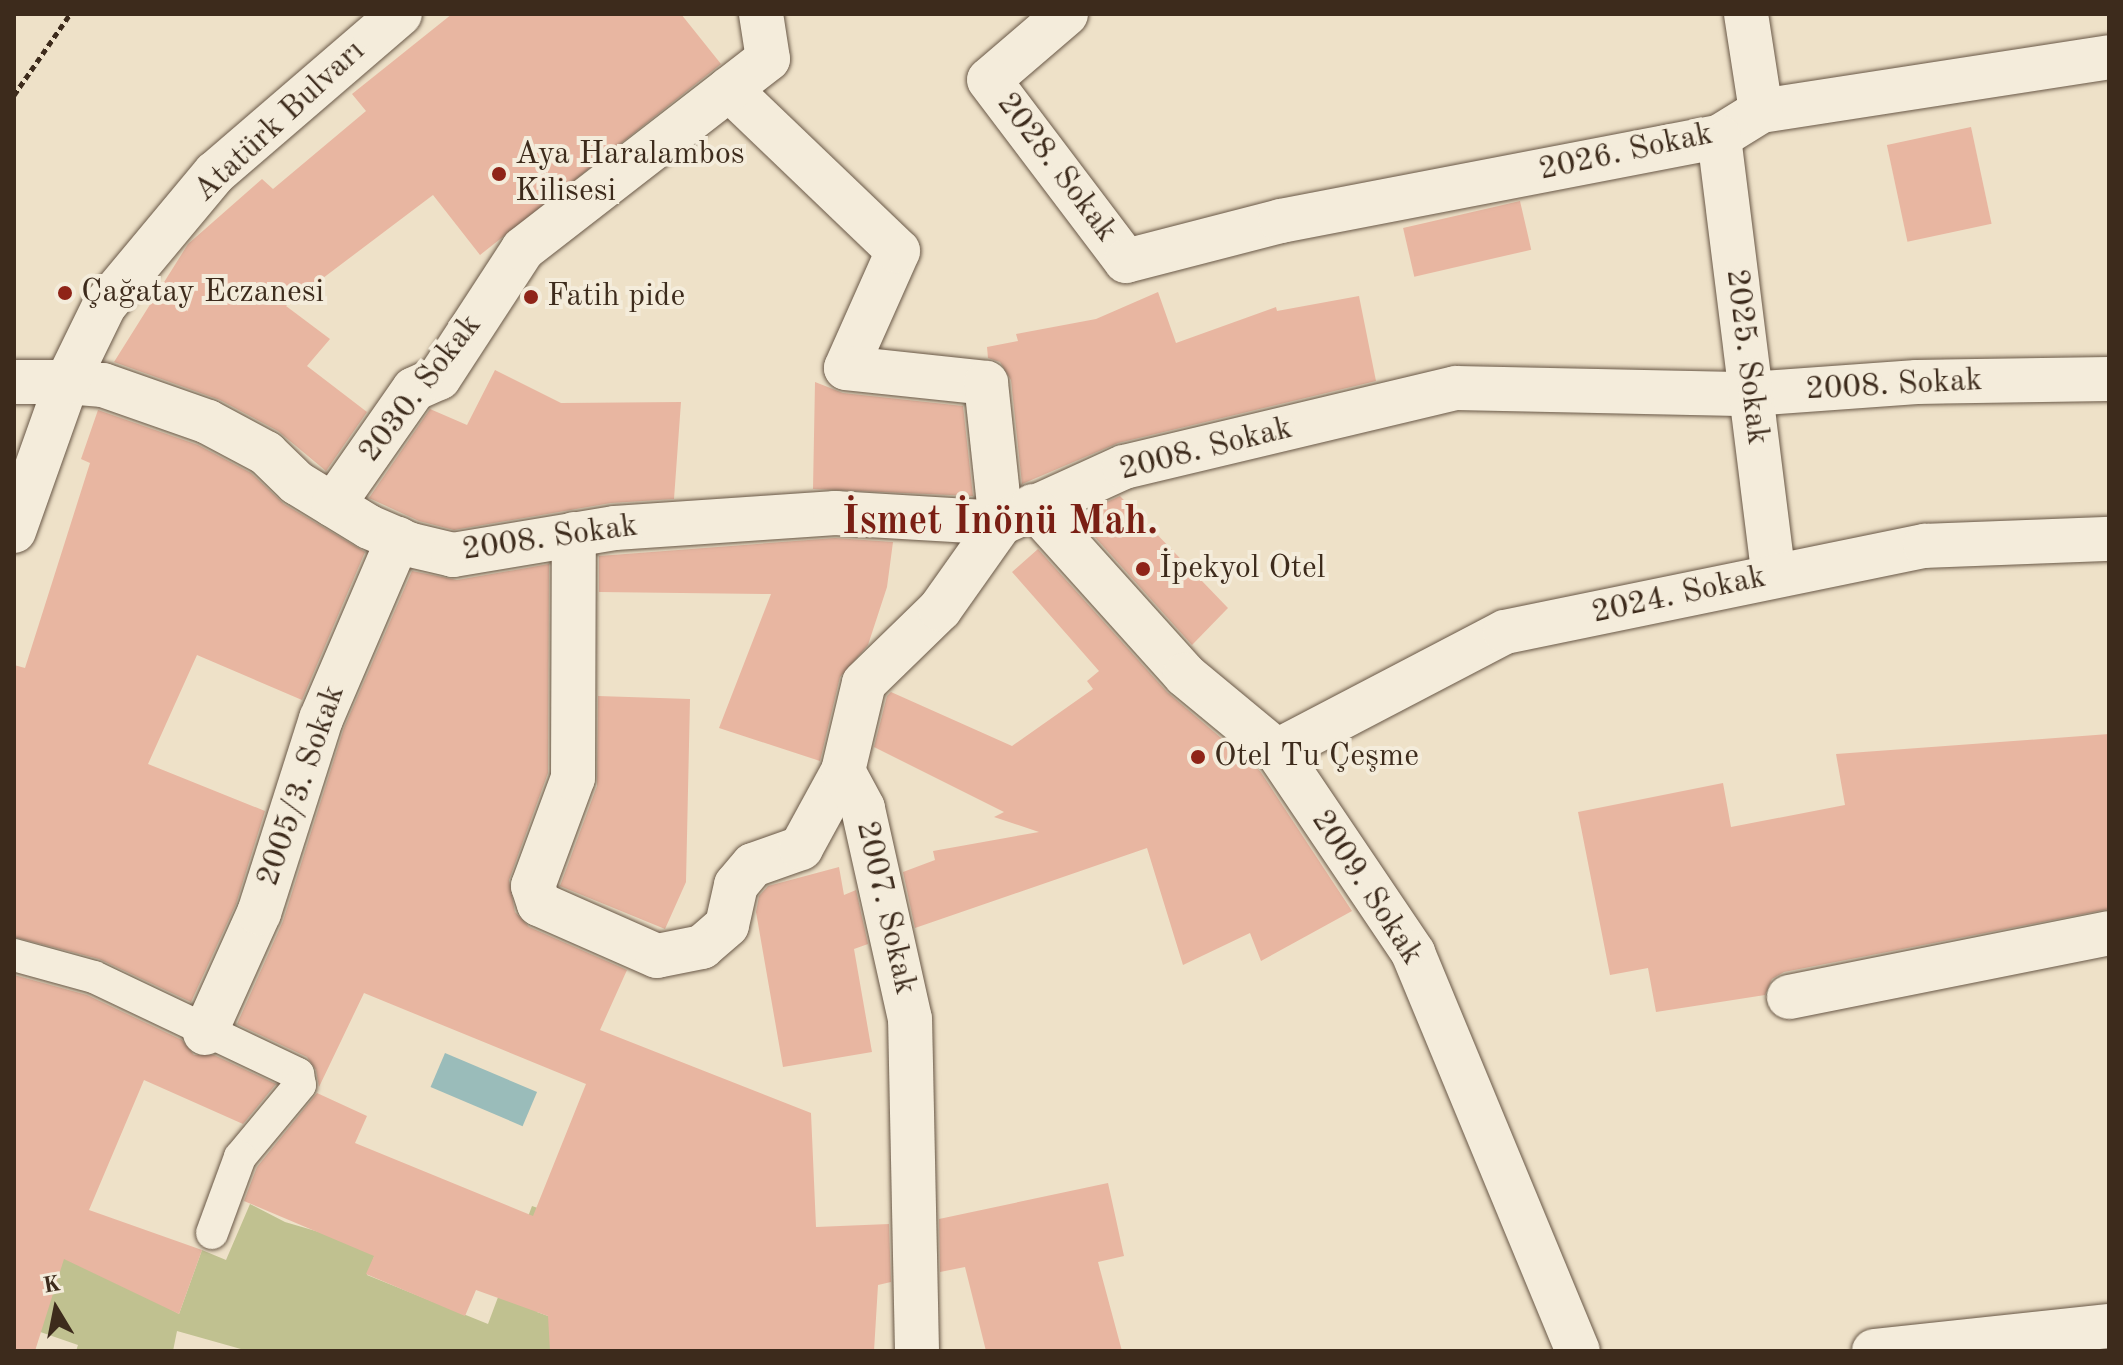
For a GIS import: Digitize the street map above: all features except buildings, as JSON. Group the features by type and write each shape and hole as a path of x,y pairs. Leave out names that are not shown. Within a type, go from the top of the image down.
{"street":[{"name":"Atatürk Bulvarı","path":"14,531 67,382 104,306 215,173 400,14"},
{"name":"2030. Sokak","path":"333,505 414,389 439,378 523,249 768,59 761,14"},
{"name":"2028. Sokak","path":"1066,14 989,80 1126,261"},
{"path":"1746,14 1761,111"},
{"name":"2026. Sokak","path":"1126,261 1281,221 1719,137 1761,111 2109,57"},
{"path":"574,534 573,778 533,886 539,904 657,956 702,947 727,925 736,885 753,865 801,848 843,771 864,683 940,609 1017,514 986,383 846,368 898,251 729,89"},
{"name":"2025. Sokak","path":"1719,137 1774,576"},
{"name":"2008. Sokak","path":"14,382 103,385 208,422 266,453 297,483 333,505 398,539 453,555 574,534 835,513 1017,514 1124,467 1456,388 1750,394 1917,382 2109,379"},
{"name":"2009. Sokak","path":"1017,514 1185,675 1277,751 1413,953 1578,1351"},
{"name":"2005/3. Sokak","path":"205,1033 259,913 321,719 398,539"},
{"name":"2024. Sokak","path":"1277,751 1505,632 1925,546 2109,539"},
{"name":"2007. Sokak","path":"843,771 863,808 910,1019 917,1351"},
{"path":"1789,997 2109,933"},
{"path":"1874,1351 2109,1326"}],"lane":[{"path":"14,955 94,977 205,1033 294,1071 301,1082 240,1157 212,1233"}],"path":[{"path":"14,95 70,14"}],"green space":[{"path":"250,1204 285,1222 377,1249 367,1275 488,1324 532,1206 572,1220 537,1312 581,1328 741,1351 248,1351 177,1331 173,1351 76,1351 78,1345 23,1326 49,1241 179,1314 202,1250 226,1260"}],"water":[{"path":"445,1053 537,1092 523,1126 431,1087"}],"place":[{"name":"Aya Haralambos Kilisesi","path":"499,174"},
{"name":"Çağatay Eczanesi","path":"65,293"},
{"name":"Fatih pide","path":"531,297"},
{"name":"İpekyol Otel","path":"1143,569"},
{"name":"Otel Tu Çeşme","path":"1198,757"}],"district":[{"name":"İsmet İnönü Mah.","path":"1000,523"}]}
